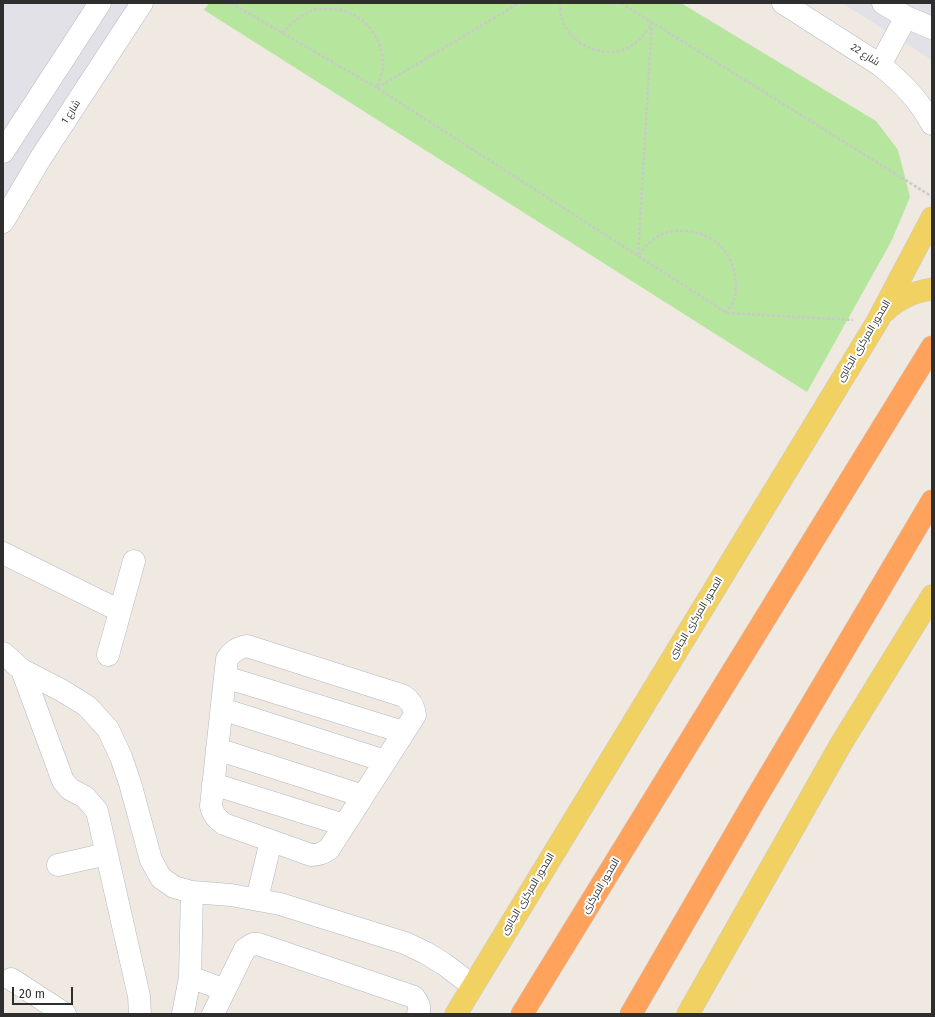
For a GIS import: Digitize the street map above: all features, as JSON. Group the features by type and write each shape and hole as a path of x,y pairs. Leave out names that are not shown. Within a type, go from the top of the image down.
{"highway":[{"name":"المحور المركزى","path":"522,1014 932,347"},
{"path":"631,1014 755,800 932,501"}],"main road":[{"name":"المحور المركزى الجانبى","path":"456,1014 880,317 932,218"},
{"path":"880,317 904,297 932,289"},
{"path":"688,1014 841,744 932,596"}],"street":[{"path":"3,152 100,3"},
{"name":"شارع 1","path":"3,222 40,159 142,3"},
{"name":"شارع 22","path":"783,3 880,65 906,88 917,101 932,124"},
{"path":"883,3 906,17 932,28"},
{"path":"880,65 906,17"},
{"path":"3,553 120,611"},
{"path":"108,655 134,561"},
{"path":"247,646 404,696 410,700 414,707 415,715 329,849 324,853 311,855 271,841 224,824 213,814 211,806 226,677 228,659 232,652 239,647 247,646"},
{"path":"3,653 22,670 62,690 88,706 108,729 121,757 130,783 151,860 161,878 174,887 192,892 257,899 280,904 405,943 444,964 472,986"},
{"path":"22,670 63,781 70,789 85,797 97,811 139,996 140,1014"},
{"path":"226,677 404,732"},
{"path":"222,709 385,761"},
{"path":"217,749 363,796"},
{"path":"214,784 344,825"},
{"path":"257,899 271,841"},
{"path":"58,865 107,854"},
{"path":"183,1014 190,977 192,892"},
{"path":"214,1014 245,949 253,944 258,944 414,997 420,1006 418,1014"},
{"path":"190,977 225,990"},
{"path":"11,979 65,1014"}],"path":[{"path":"231,3 377,88 727,313 880,317"},
{"path":"377,88 519,3"},
{"path":"560,3 562,19 570,34 583,45 598,51 614,51 630,46 643,36 652,22"},
{"path":"621,3 932,197"},
{"path":"282,33 296,18 316,9 336,8 356,15 372,29 381,48 383,68 377,88"},
{"path":"638,256 652,22"},
{"path":"638,256 648,243 663,234 679,230 696,231 711,238 724,249 733,264 736,281 735,292 727,313"}],"shaded area":[{"path":"3,3 132,3 3,208"},
{"path":"842,3 932,3 932,60"}],"green space":[{"path":"209,3 681,3 876,121 898,150 910,197 891,242 807,392 204,10"}]}
